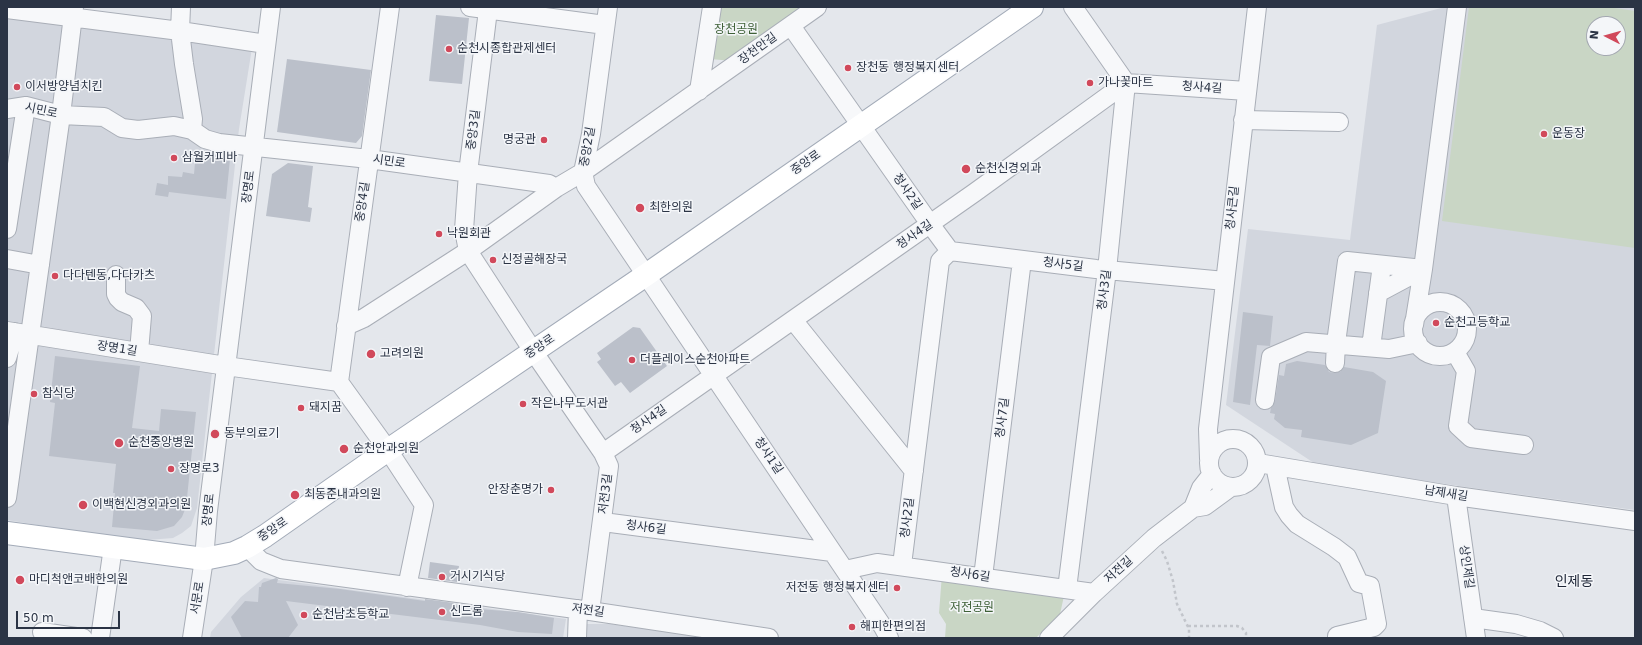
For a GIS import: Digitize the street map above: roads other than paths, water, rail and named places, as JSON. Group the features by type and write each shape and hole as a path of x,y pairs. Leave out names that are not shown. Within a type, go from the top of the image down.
{"main road":[{"name":"중앙로","path":"7,533 204,559 234,553 247,548 388,450 646,275 1032,7"}],"street":[{"path":"181,7 180,31 193,119 192,130"},
{"name":"장명로","path":"204,559 208,511 271,7"},
{"name":"중앙4길","path":"338,382 390,7"},
{"path":"470,7 605,25"},
{"name":"중앙2길","path":"608,7 591,134 583,172 586,186 646,275"},
{"path":"699,91 712,7"},
{"name":"장천안길","path":"583,172 817,7"},
{"path":"1073,7 1126,83"},
{"name":"청사큰길","path":"1211,466 1208,429 1257,7"},
{"path":"1414,325 1420,311 1426,306 1441,302 1455,306 1465,318 1467,333 1461,347 1455,352 1448,355 1434,355 1422,349 1418,343 1415,337 1414,325 1423,269 1457,7"},
{"path":"7,9 74,12 180,31 266,44"},
{"name":"중앙3길","path":"488,10 468,173 464,230 468,251 533,351"},
{"path":"7,358 18,333 40,265 74,12"},
{"name":"청사2길","path":"791,26 950,251 940,261 902,565"},
{"name":"청사4길","path":"603,453 930,224 1126,83 1247,91"},
{"name":"청사3길","path":"1067,589 1108,270 1126,83"},
{"path":"7,229 26,106"},
{"name":"시민로","path":"7,108 26,106 61,115 104,117 122,128 138,130 174,126 192,130 205,139 219,143 369,159 549,184 556,188"},
{"path":"1243,120 1339,122"},
{"path":"346,326 364,318 468,251 556,188 583,172"},
{"name":"청사5길","path":"950,251 1108,270 1225,281"},
{"path":"7,259 40,265"},
{"name":"청사7길","path":"984,577 1022,260"},
{"path":"1335,363 1336,343 1347,261 1423,269"},
{"path":"1371,348 1382,265"},
{"path":"1378,293 1423,269"},
{"path":"116,275 116,294 118,298 122,302 136,308 142,316 139,352"},
{"name":"청사1길","path":"646,275 845,570 889,638"},
{"path":"793,320 914,471"},
{"path":"7,498 18,333"},
{"name":"장명1길","path":"18,333 226,366"},
{"path":"1265,400 1271,357 1306,342 1336,343 1389,349 1418,343"},
{"name":"저전3길","path":"533,351 603,453 609,466 603,522 584,610 576,638"},
{"path":"1455,352 1466,371 1458,426 1471,438 1524,446"},
{"path":"226,366 338,382 388,450 424,505 407,587"},
{"path":"1211,409 1221,427 1232,439"},
{"path":"1193,508 1200,488 1211,466 1212,451 1224,440 1240,439 1247,443 1253,448 1258,463 1254,475 1246,484 1239,487 1231,487 1220,483 1211,466"},
{"name":"남제새길","path":"1258,463 1456,496 1635,521"},
{"path":"1275,466 1284,507 1289,515 1297,524 1347,557 1359,583 1370,586 1377,624 1374,627 1337,636 1337,638"},
{"name":"저전길","path":"1049,638 1094,593 1154,538 1193,508 1205,506 1231,487"},
{"name":"상인제길","path":"1456,496 1476,638"},
{"name":"청사6길","path":"603,522 832,552"},
{"path":"100,638 113,547"},
{"name":"저전길","path":"247,548 261,561 281,569 584,610 769,638"},
{"name":"서문로","path":"192,638 204,559"},
{"name":"청사6길","path":"845,570 877,563 902,565 1094,593"},
{"path":"1473,618 1516,624 1540,631 1554,638"},
{"path":"42,632 81,638"}],"place":[{"name":"순천시종합관제센터","path":"449,49"},
{"name":"장천동 행정복지센터","path":"848,68"},
{"name":"가나꽃마트","path":"1090,83"},
{"name":"이서방양념치킨","path":"17,87"},
{"name":"운동장","path":"1544,134"},
{"name":"명궁관","path":"544,140"},
{"name":"삼월커피바","path":"174,158"},
{"name":"순천신경외과","path":"966,169"},
{"name":"최한의원","path":"640,208"},
{"name":"낙원회관","path":"439,234"},
{"name":"신정골해장국","path":"493,260"},
{"name":"다다텐동,다다카츠","path":"55,276"},
{"name":"순천고등학교","path":"1436,323"},
{"name":"고려의원","path":"371,354"},
{"name":"더플레이스순천아파트","path":"632,360"},
{"name":"참식당","path":"34,394"},
{"name":"작은나무도서관","path":"523,404"},
{"name":"돼지꿈","path":"301,408"},
{"name":"동부의료기","path":"215,434"},
{"name":"순천중앙병원","path":"119,443"},
{"name":"순천안과의원","path":"344,449"},
{"name":"장명로3","path":"171,469"},
{"name":"안장춘명가","path":"551,490"},
{"name":"최동준내과의원","path":"295,495"},
{"name":"이백현신경외과의원","path":"83,505"},
{"name":"거시기식당","path":"442,577"},
{"name":"마디척앤코배한의원","path":"20,580"},
{"name":"저전동 행정복지센터","path":"897,588"},
{"name":"신드롬","path":"442,612"},
{"name":"순천남초등학교","path":"304,615"},
{"name":"해피한편의점","path":"852,627"}],"district":[{"name":"인제동","path":"1574,582"}],"park label":[{"name":"장천공원","path":"736,30"},
{"name":"저전공원","path":"972,608"}]}
